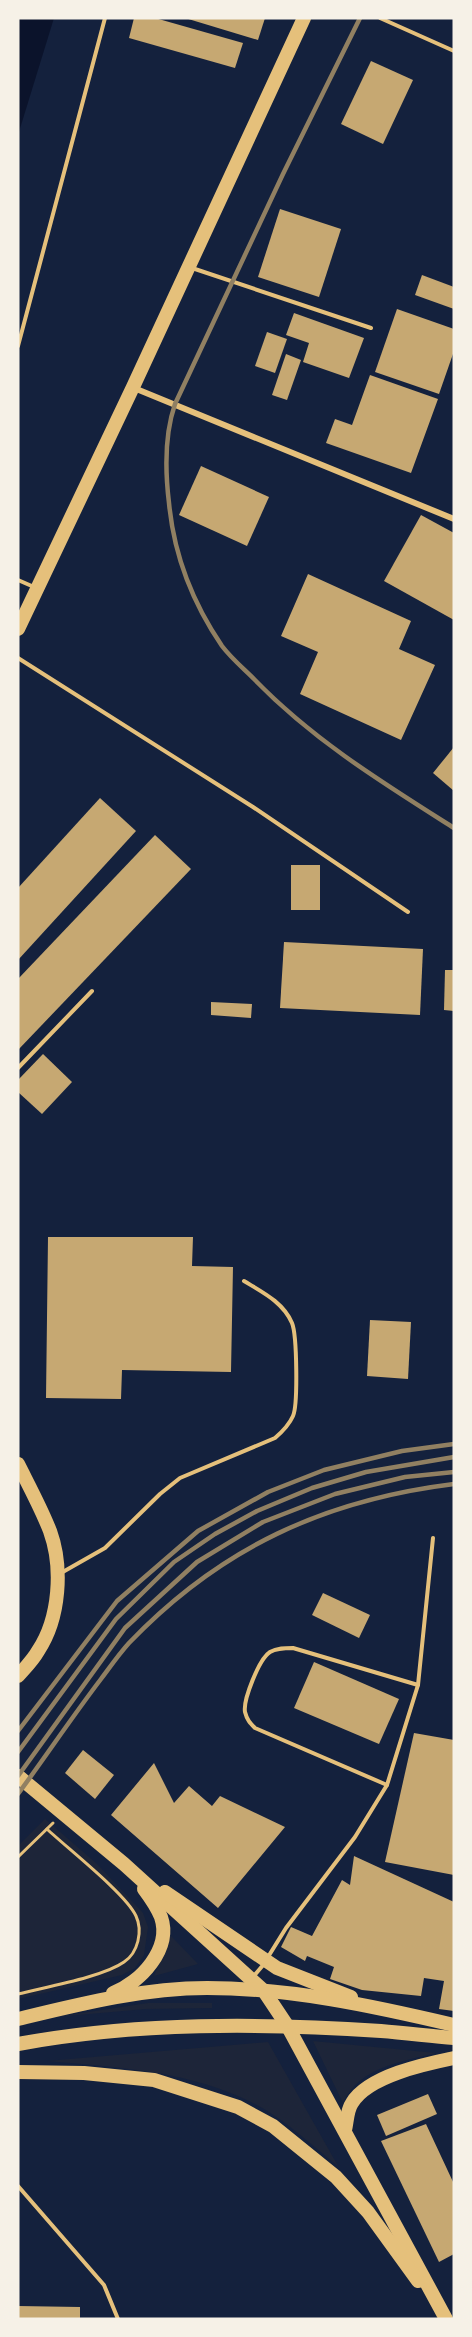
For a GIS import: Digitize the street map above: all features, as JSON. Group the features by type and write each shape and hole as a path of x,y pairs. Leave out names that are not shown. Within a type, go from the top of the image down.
{"main road":[{"path":"18,629 134,387 304,18"},
{"path":"18,1464 50,1533 58,1574 54,1610 48,1632 38,1652 18,1676"},
{"path":"18,1776 124,1864 264,1991 288,2027 446,2319"},
{"path":"124,1864 266,1961 312,1983 374,2006"},
{"path":"94,2001 125,1989 138,1979 152,1960 162,1937 161,1918 149,1897 124,1864"},
{"path":"18,2019 94,2001 156,1991 206,1988 264,1991 374,2006 454,2025"},
{"path":"18,2044 103,2032 224,2026 382,2031 454,2038"},
{"path":"345,2130 351,2104 359,2093 372,2085 427,2063 454,2058"},
{"path":"18,2072 84,2073 154,2080 238,2107 273,2127 354,2195 446,2319"}],"street":[{"path":"134,387 454,519"}],"lane":[{"path":"18,345 105,18"},
{"path":"380,18 454,51"},
{"path":"189,267 371,328"},
{"path":"18,580 37,589"},
{"path":"18,658 253,807 408,912"},
{"path":"18,1068 92,991"},
{"path":"58,1574 105,1548 160,1494 180,1478 275,1438 286,1428 293,1415 295,1397 292,1324 281,1307 270,1296 243,1281"},
{"path":"251,1979 266,1961 286,1928 355,1837 387,1785 418,1685 433,1538"},
{"path":"387,1785 255,1728 248,1721 245,1710 246,1698 261,1661 268,1653 280,1648 293,1648 418,1685"},
{"path":"18,2186 104,2285 118,2319"}],"path":[{"path":"18,1857 63,1813"},
{"path":"18,1994 110,1970 126,1961 134,1952 138,1940 139,1927 136,1915 124,1899 47,1829"}],"shaded area":[{"path":"18,18 54,18 18,135"},
{"path":"45,1819 97,1864 143,1913 148,1927 144,1955 135,1968 122,1975 18,1999 18,1846"},
{"path":"170,1935 198,1964 154,1976"},
{"path":"148,2003 212,2003 212,2008 146,2009 55,2017"},
{"path":"313,2041 436,2053 395,2063 370,2074 359,2081 343,2103"},
{"path":"268,2042 338,2166 269,2112 243,2098 217,2088 133,2069 47,2061"}],"building":[{"path":"134,18 155,18 243,43 235,68 129,38"},
{"path":"185,18 265,18 258,40"},
{"path":"371,61 413,80 383,144 341,124"},
{"path":"280,209 341,229 319,297 258,277"},
{"path":"422,275 454,287 454,309 415,295"},
{"path":"397,309 454,329 454,351 439,394 375,372"},
{"path":"294,313 364,338 349,378 303,362 309,343 286,335"},
{"path":"267,332 287,339 275,373 255,366"},
{"path":"286,354 301,360 287,400 272,395"},
{"path":"370,375 438,399 411,473 326,443 335,419 352,425"},
{"path":"201,466 269,497 247,546 179,515"},
{"path":"421,515 454,533 454,620 384,581"},
{"path":"308,574 411,621 399,649 435,665 401,740 300,694 318,652 281,636"},
{"path":"454,747 454,791 433,773"},
{"path":"100,798 136,831 18,960 18,888"},
{"path":"155,835 191,869 18,1050 18,979"},
{"path":"291,865 320,865 320,910 291,910"},
{"path":"284,942 423,949 420,1015 280,1008"},
{"path":"445,970 454,970 454,1011 444,1010"},
{"path":"211,1002 252,1004 251,1018 211,1015"},
{"path":"43,1054 72,1082 42,1114 18,1092 18,1080"},
{"path":"48,1237 193,1237 192,1266 233,1267 231,1372 122,1370 121,1399 46,1398"},
{"path":"370,1320 411,1322 408,1379 367,1376"},
{"path":"323,1593 370,1615 359,1638 312,1615"},
{"path":"314,1662 399,1699 379,1744 294,1708"},
{"path":"414,1733 454,1740 454,1875 385,1862"},
{"path":"83,1750 114,1775 95,1799 65,1773"},
{"path":"154,1763 174,1803 189,1786 212,1806 220,1796 285,1827 218,1908 111,1815"},
{"path":"354,1856 454,1902 454,2011 439,2009 444,1981 424,1978 421,1996 362,1990 330,1979 334,1967 307,1956 305,1961 281,1947 291,1927 312,1936 342,1880 350,1885"},
{"path":"428,2094 437,2114 386,2136 377,2115"},
{"path":"426,2124 454,2184 454,2254 439,2262 381,2141"},
{"path":"18,2306 80,2307 80,2319 18,2319"}],"railway":[{"path":"360,18 283,174 175,404 166,453 171,523 180,560 193,595 211,629 238,663 300,722 324,741 454,828"},
{"path":"18,1731 117,1601 198,1531 268,1492 324,1470 402,1451 454,1444"},
{"path":"18,1752 116,1619 174,1562 215,1534 257,1511 312,1488 366,1472 454,1457"},
{"path":"18,1776 125,1628 197,1562 263,1522 335,1494 405,1477 454,1472"},
{"path":"18,1794 125,1647 200,1580 238,1555 318,1516 361,1502 454,1484"}]}
